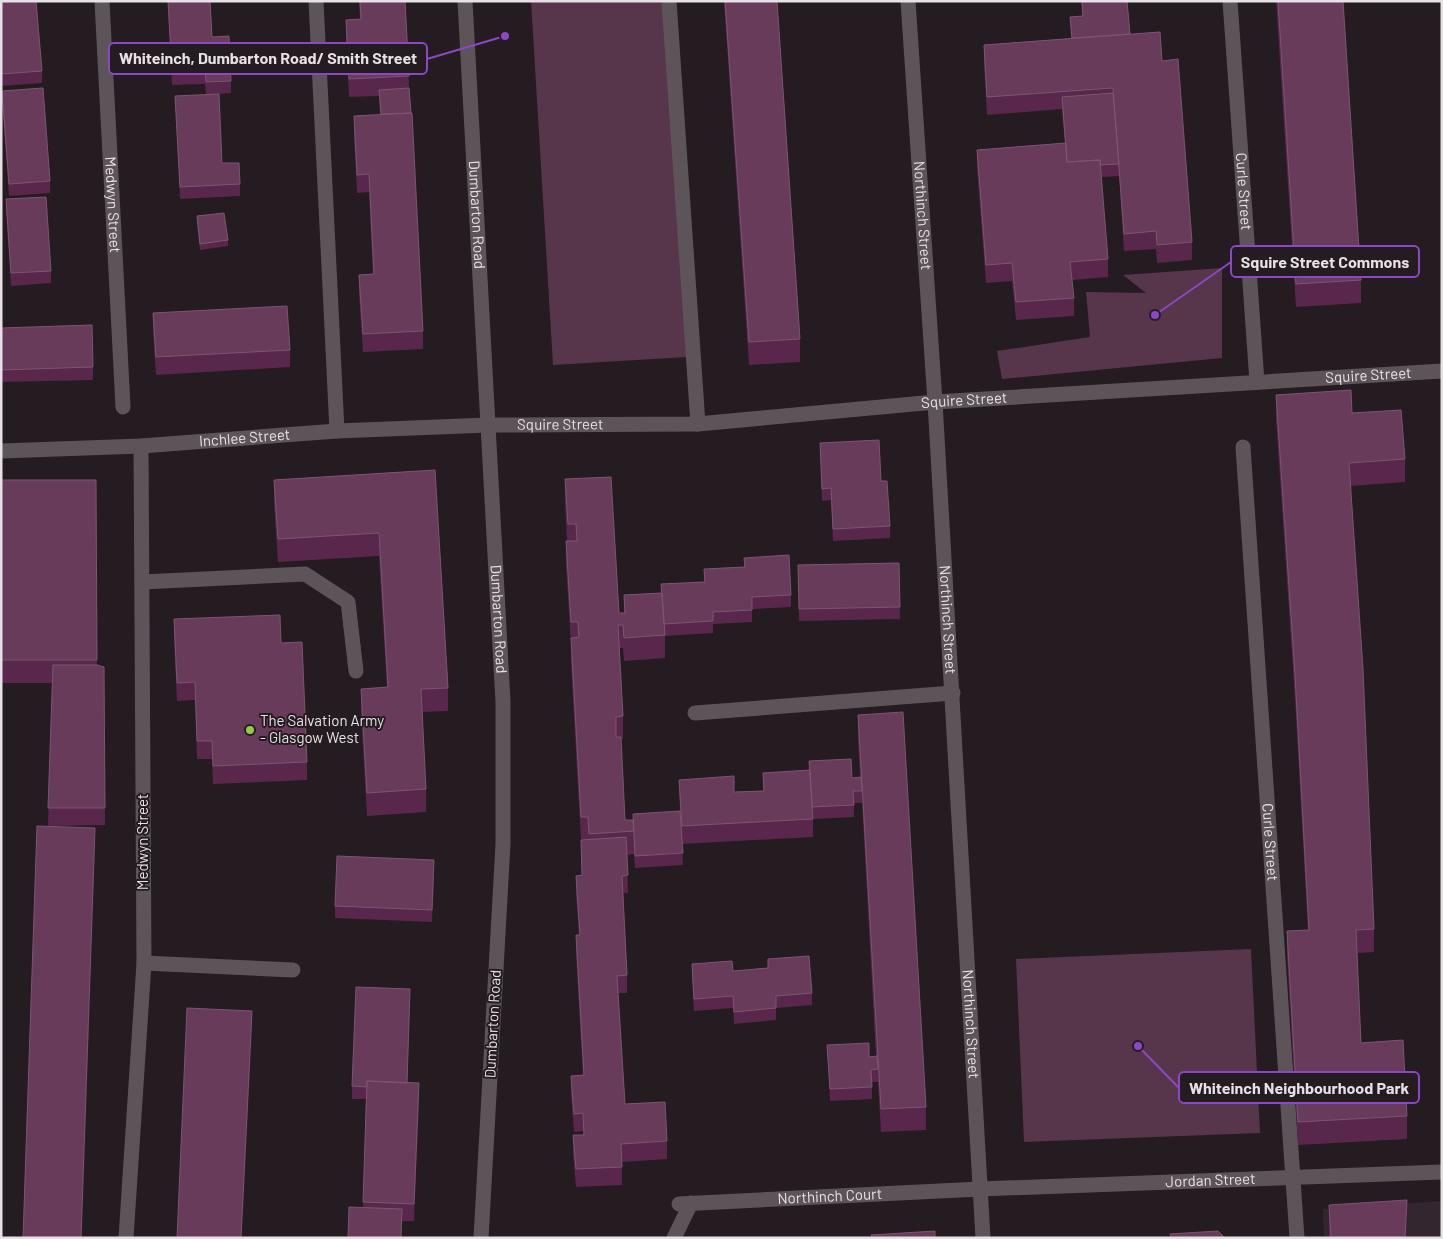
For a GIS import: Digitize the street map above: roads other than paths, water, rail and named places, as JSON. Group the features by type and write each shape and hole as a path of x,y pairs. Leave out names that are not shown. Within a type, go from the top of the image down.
{"street":[{"name":"Medwyn Street","path":"102,1 123,406"},
{"path":"316,1 337,431"},
{"name":"Dumbarton Road","path":"465,1 504,702 503,844 481,1238"},
{"path":"669,1 698,424"},
{"name":"Northinch Street","path":"908,1 935,402 983,1238"},
{"name":"Curle Street","path":"1230,1 1257,382"},
{"name":"Squire Street","path":"488,425 698,424 935,402 1442,372"},
{"name":"Inchlee Street","path":"1,451 142,446 337,431 488,425"},
{"name":"Medwyn Street","path":"126,1238 144,964 142,446"},
{"name":"Curle Street","path":"1243,447 1297,1238"},
{"path":"142,582 305,574 348,602 356,671"},
{"path":"695,713 952,693"},
{"path":"144,964 293,970"},
{"name":"Jordan Street","path":"980,1189 1442,1172"},
{"name":"Northinch Court","path":"674,1238 685,1203 980,1189"}],"place":[{"name":"Whiteinch, Dumbarton Road/ Smith Street","path":"505,36"},
{"name":"Squire Street Commons","path":"1155,315"},
{"name":"The Salvation Army - Glasgow West","path":"250,730"},
{"name":"Whiteinch Neighbourhood Park","path":"1138,1046"}]}
